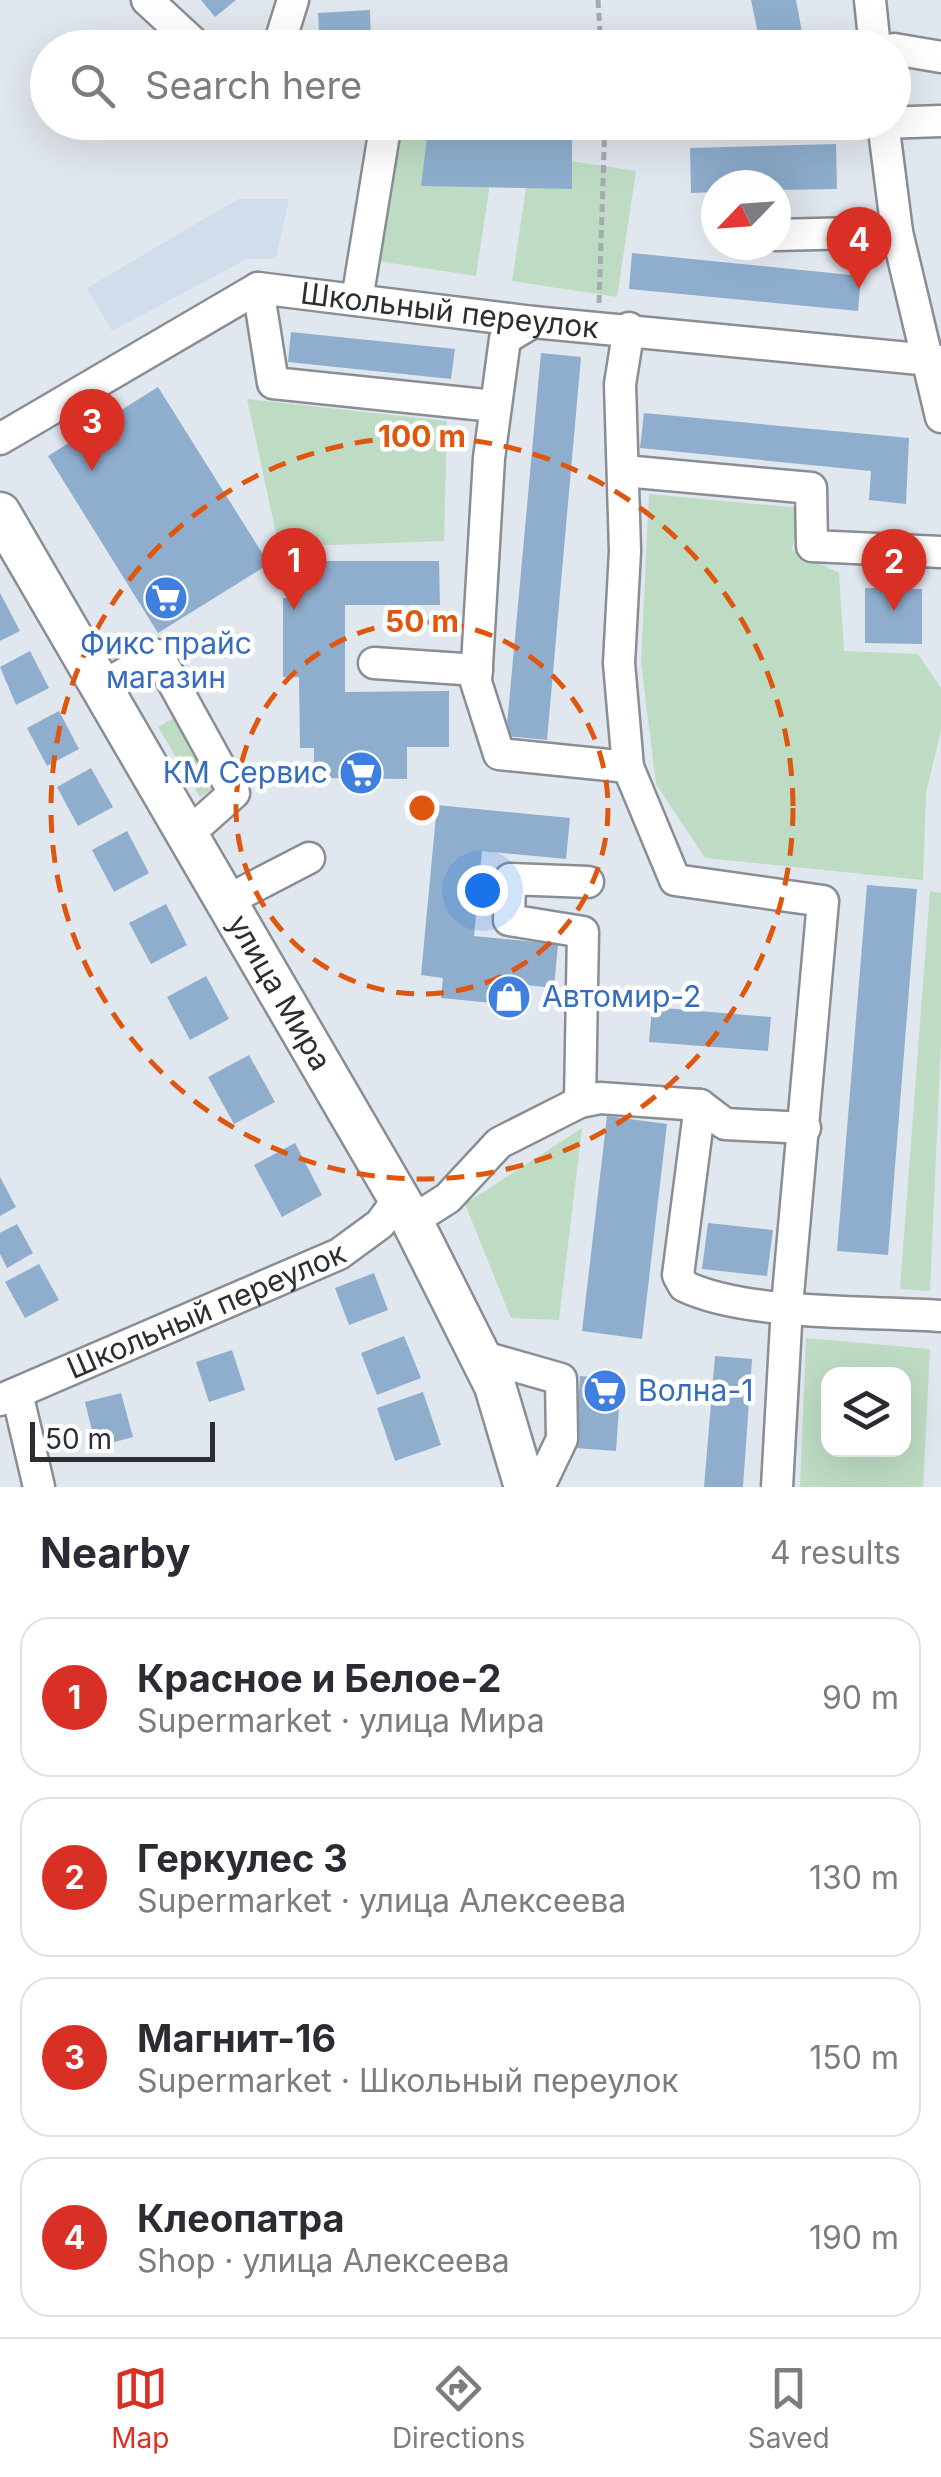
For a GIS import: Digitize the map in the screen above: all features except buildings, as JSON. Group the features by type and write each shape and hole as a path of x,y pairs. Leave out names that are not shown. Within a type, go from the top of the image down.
{"main road":[{"name":"улица Мира","path":"0,512 405,1210 495,1386 525,1487"}],"street":[{"path":"147,0 179,30"},
{"path":"284,30 293,0"},
{"path":"870,0 875,30"},
{"path":"911,52 941,57"},
{"path":"911,122 941,121"},
{"path":"357,300 383,140"},
{"path":"885,140 897,232 936,360 941,417"},
{"path":"791,234 897,232"},
{"path":"258,288 273,383 494,406"},
{"name":"Школьный переулок","path":"0,439 258,288 533,322 629,328 936,360"},
{"path":"533,322 504,339 494,406 477,670 499,754 628,767"},
{"path":"629,328 620,384 626,550 619,663 628,767 675,880 823,900 787,1306 777,1487"},
{"path":"624,471 811,488 812,546 941,552"},
{"path":"102,686 158,655 234,793 188,836"},
{"path":"374,664 477,670"},
{"path":"228,900 308,858"},
{"path":"588,882 510,878 509,920 583,932 580,1102 600,1098 700,1105 724,1124 805,1128"},
{"name":"Школьный переулок","path":"7,1390 338,1254 405,1210 448,1198 499,1143 580,1102"},
{"path":"700,1105 678,1276 684,1286 700,1294 787,1306 941,1316"},
{"path":"480,1356 561,1379 562,1439 538,1487"},
{"path":"7,1390 39,1487"}],"path":[{"path":"598,0 600,30"},
{"path":"598,326 604,140"}],"shaded area":[{"path":"238,199 289,199 276,259 247,259 112,331 87,288"}],"green space":[{"path":"389,140 429,140 495,150 476,276 371,260"},
{"path":"531,155 636,171 617,297 512,281"},
{"path":"247,399 447,421 444,541 279,547"},
{"path":"649,494 800,508 792,550 839,573 844,651 918,654 941,688 941,730 926,793 923,880 705,858 656,784 641,663"},
{"path":"179,715 221,784 200,797 158,727"},
{"path":"930,891 941,893 941,1043 930,1291 900,1289"},
{"path":"582,1128 559,1320 511,1318 465,1204"},
{"path":"806,1338 930,1349 923,1487 800,1487"}],"place":[{"name":"Клеопатра","path":"859,289"},
{"name":"Магнит-16","path":"92,471"},
{"name":"Фикс прайс магазин","path":"166,598"},
{"name":"Красное и Белое-2","path":"294,610"},
{"name":"Геркулес 3","path":"894,611"},
{"name":"КМ Сервис","path":"361,773"},
{"name":"Автомир-2","path":"509,997"},
{"name":"Волна-1","path":"605,1391"}]}
